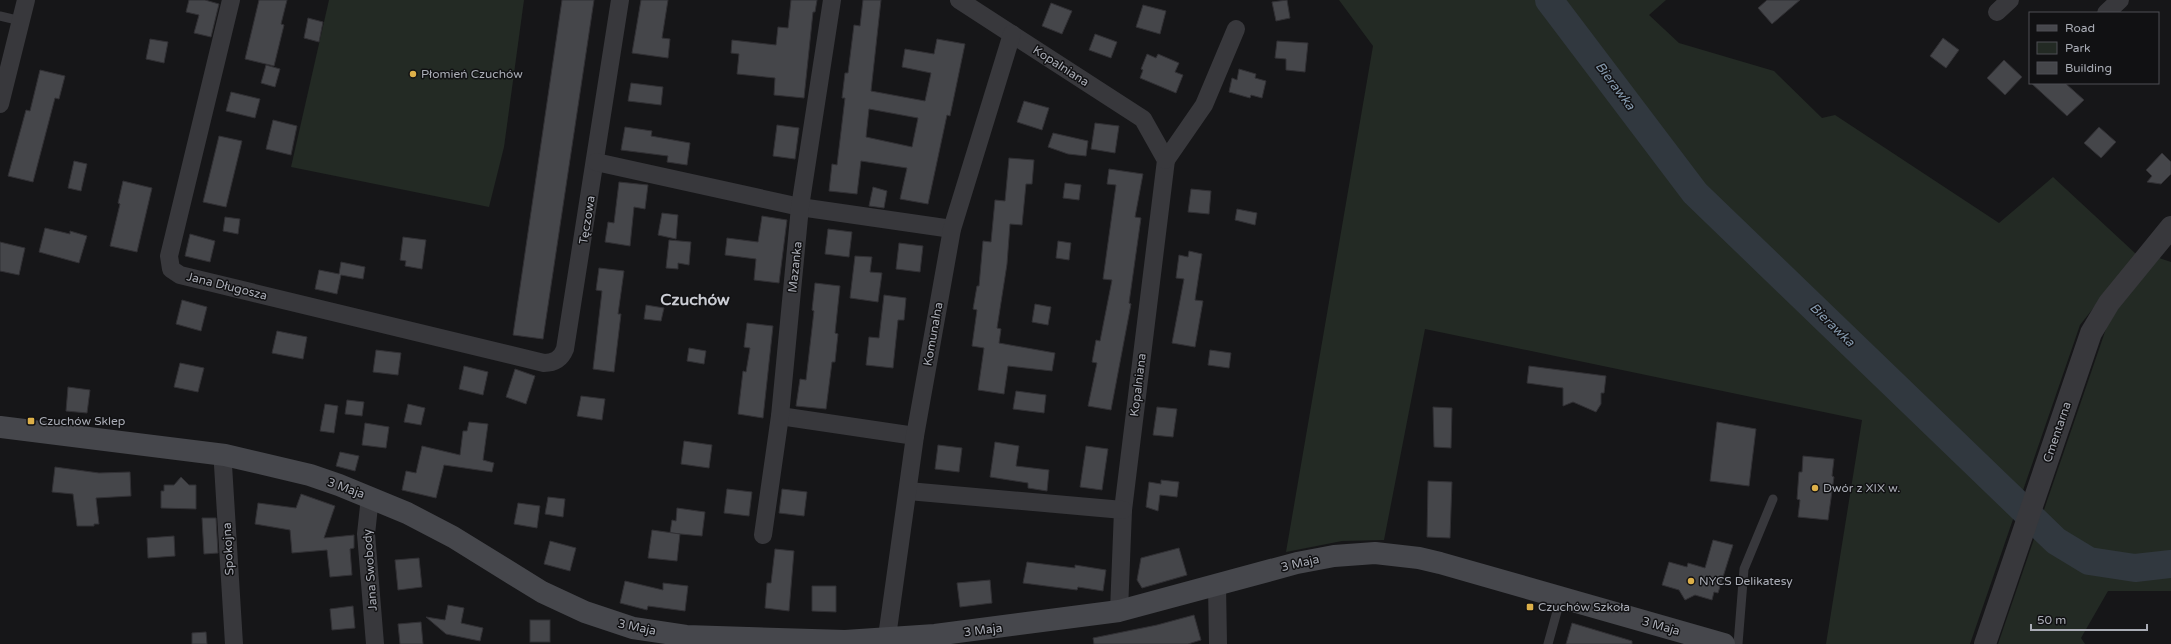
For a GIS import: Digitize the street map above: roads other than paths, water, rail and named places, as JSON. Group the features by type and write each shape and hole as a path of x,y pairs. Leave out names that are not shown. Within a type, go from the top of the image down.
{"main road":[{"name":"3 Maja","path":"0,427 225,454 295,471 370,497 438,529 558,600 622,625 658,632 729,638 886,642 1119,611 1316,559 1375,553 1419,558 1440,563 1724,644"}],"street":[{"path":"0,104 26,0"},
{"name":"Jana Długosza","path":"231,0 169,256 171,269 180,275 482,348"},
{"name":"Tęczowa","path":"482,348 552,363 564,353 596,162 620,0"},
{"name":"Mazanka","path":"763,535 780,416 800,207 832,0"},
{"name":"Kopalniana","path":"959,0 1143,119 1166,160"},
{"path":"1997,12 2010,0"},
{"path":"2107,12 2120,0"},
{"name":"Kopalniana","path":"1119,611 1123,510 1166,160 1204,105 1236,29"},
{"name":"Komunalna","path":"886,642 915,436 952,229 1012,34"},
{"path":"596,162 800,207 952,229"},
{"name":"Cmentarna","path":"1984,644 2084,350 2097,321 2122,285 2168,235"},
{"path":"780,416 915,436"},
{"name":"Spokojna","path":"225,454 224,465 234,644"},
{"path":"908,491 1123,510"},
{"name":"Jana Swobody","path":"370,497 366,534 376,644"},
{"path":"1217,585 1218,644"}],"lane":[{"path":"0,16 21,21"},
{"path":"1738,644 1744,569 1774,499"},
{"path":"1548,644 1561,597"}],"waterway":[{"name":"Bierawka","path":"1549,0 1695,193 2056,541 2089,561 2135,568 2171,564"}],"place":[{"name":"Płomień Czuchów","path":"413,74"},
{"name":"Czuchów Sklep","path":"31,421"},
{"name":"Dwór z XIX w.","path":"1815,488"},
{"name":"NYCS Delikatesy","path":"1691,581"},
{"name":"Czuchów Szkoła","path":"1530,607"}],"district":[{"name":"Czuchów","path":"695,300"}]}
